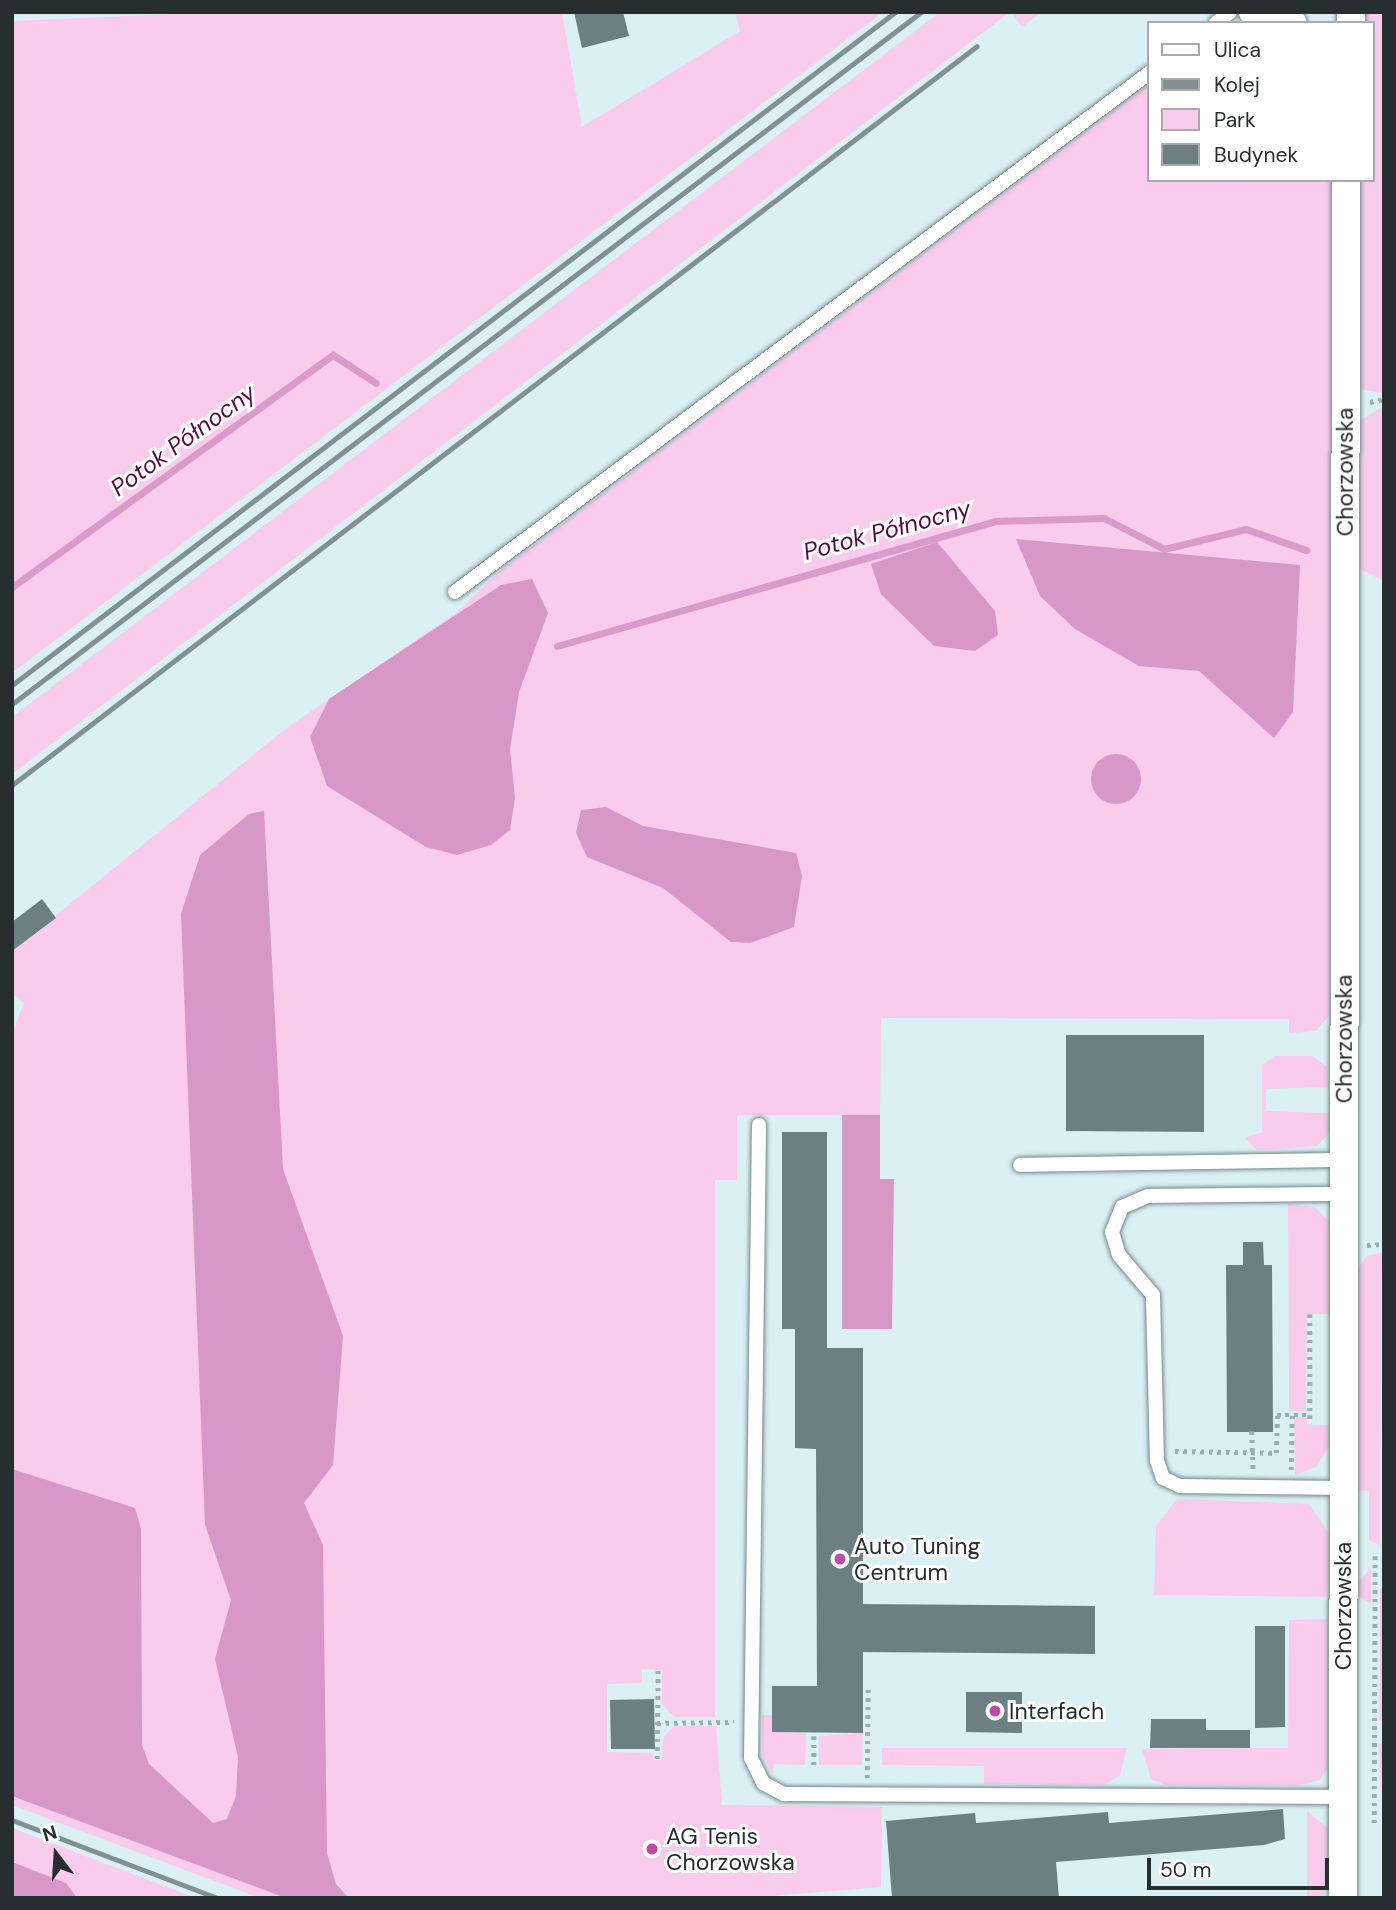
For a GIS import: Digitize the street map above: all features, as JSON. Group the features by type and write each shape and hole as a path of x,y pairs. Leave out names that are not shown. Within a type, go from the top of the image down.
{"street":[{"path":"1253,12 1287,20 1311,12"},
{"name":"Chorzowska","path":"1342,1898 1346,182"}],"lane":[{"path":"456,592 1148,74"},
{"path":"759,1125 751,1758 771,1790 867,1794 1343,1797"},
{"path":"1020,1165 1344,1160"},
{"path":"1343,1488 1170,1483 1160,1472 1157,1451 1153,1295 1119,1255 1114,1218 1148,1196 1344,1194"}],"path":[{"path":"1310,1314 1310,1424"},
{"path":"1157,1451 1276,1453 1277,1415 1310,1415"},
{"path":"1292,1415 1292,1488"},
{"path":"1252,1431 1254,1487"},
{"path":"1374,1823 1375,1556"},
{"path":"657,1759 658,1669"},
{"path":"867,1794 868,1688"},
{"path":"657,1723 751,1722"},
{"path":"1374,1732 1384,1732"},
{"path":"814,1736 814,1765"}],"green space":[{"path":"221,12 562,12 582,127 740,31 735,12 883,12 12,673 12,21"},
{"path":"940,12 1010,12 12,774 12,717"},
{"path":"1011,12 1042,12 1022,27"},
{"path":"1365,12 1384,12 1382,393 1363,390 1359,381 1359,182 1375,182 1375,21 1365,21"},
{"path":"1148,85 1148,182 1332,182 1331,1014 1316,1031 1289,1033 1289,1019 881,1018 880,1115 737,1115 737,1180 715,1180 715,1717 674,1717 662,1704 662,1670 642,1669 642,1683 607,1684 607,1752 653,1753 653,1760 662,1760 663,1738 674,1726 716,1726 722,1805 882,1807 881,1887 747,1898 260,1898 12,1805 12,1034 24,1003 12,993 12,951 288,727 457,612 500,571"},
{"path":"1384,406 1384,581 1356,567 1356,423"},
{"path":"1274,1056 1313,1056 1327,1067 1329,1087 1266,1089 1266,1111 1330,1113 1332,1130 1317,1146 1257,1150 1245,1138 1262,1132 1262,1065"},
{"path":"1288,1204 1315,1207 1331,1224 1330,1314 1307,1314 1306,1411 1289,1411"},
{"path":"1384,1252 1381,1265 1380,1545 1369,1540 1369,1491 1356,1490 1356,1271 1367,1256"},
{"path":"1294,1417 1307,1417 1307,1425 1331,1425 1332,1442 1316,1467 1295,1475"},
{"path":"1177,1499 1309,1504 1331,1536 1330,1597 1154,1595 1156,1526"},
{"path":"1371,1568 1371,1604 1356,1594 1356,1584"},
{"path":"1380,1587 1384,1589 1384,1721 1379,1721"},
{"path":"1331,1619 1330,1762 1320,1780 1297,1786 1165,1785 1151,1779 1142,1749 1288,1748 1289,1620"},
{"path":"762,1715 772,1715 773,1732 806,1733 805,1765 774,1764 773,1774 762,1754"},
{"path":"863,1733 862,1765 819,1765 819,1736"},
{"path":"1379,1743 1384,1743 1380,1795"},
{"path":"882,1748 1127,1748 1120,1775 1104,1785 984,1784 984,1766 882,1765"},
{"path":"1307,1811 1329,1829 1331,1887 1324,1888 1324,1898 1307,1898"},
{"path":"12,1828 196,1898 12,1898"}],"shaded area":[{"path":"1016,539 1300,565 1293,712 1274,738 1199,671 1139,666 1075,629 1040,596"},
{"path":"937,542 995,611 998,635 975,651 934,646 881,594 871,564"},
{"path":"532,579 548,613 519,692 510,749 515,798 510,830 491,845 457,855 426,847 327,786 310,737 329,699 501,585"},
{"path":"1116,754 1133,762 1141,779 1133,796 1116,804 1099,796 1091,779 1099,762"},
{"path":"606,807 643,826 796,853 802,876 794,927 750,943 731,942 663,888 587,857 576,833 581,810"},
{"path":"264,811 283,1169 343,1336 333,1465 304,1503 323,1545 327,1853 336,1884 349,1898 286,1898 12,1796 12,1469 135,1508 141,1529 142,1745 149,1764 213,1823 227,1819 236,1796 238,1757 215,1659 231,1600 205,1525 181,914 200,855 249,814"},
{"path":"842,1115 880,1115 880,1179 894,1179 892,1329 842,1329"},
{"path":"12,1862 66,1883 77,1898 12,1898"}],"building":[{"path":"574,12 623,12 629,36 582,48"},
{"path":"42,899 56,918 12,951 12,922"},
{"path":"1066,1035 1204,1035 1204,1132 1066,1131"},
{"path":"782,1132 827,1132 827,1348 863,1348 863,1604 1095,1606 1095,1654 863,1652 863,1733 772,1732 772,1686 817,1686 816,1449 795,1448 795,1329 782,1329"},
{"path":"1243,1242 1263,1242 1264,1265 1272,1265 1273,1432 1227,1432 1226,1265 1243,1265"},
{"path":"1255,1626 1285,1626 1285,1727 1255,1728"},
{"path":"966,1692 1022,1692 1022,1733 966,1732"},
{"path":"654,1699 655,1749 611,1749 610,1700"},
{"path":"1151,1719 1206,1719 1206,1730 1250,1730 1250,1748 1150,1748"},
{"path":"1283,1809 1285,1839 1264,1845 1056,1862 1059,1898 892,1898 886,1821 975,1813 976,1823 1108,1812 1109,1823"}],"waterway":[{"name":"Potok Północny","path":"12,587 333,355 376,383"},
{"name":"Potok Północny","path":"557,646 995,521 1104,518 1164,549 1246,529 1306,550"}],"railway":[{"path":"12,685 895,12"},
{"path":"12,704 921,12"},
{"path":"12,785 977,46"},
{"path":"12,1820 217,1898"}],"place":[{"name":"Auto Tuning Centrum","path":"840,1559"},
{"name":"Interfach","path":"995,1711"},
{"name":"AG Tenis Chorzowska","path":"652,1849"}]}
